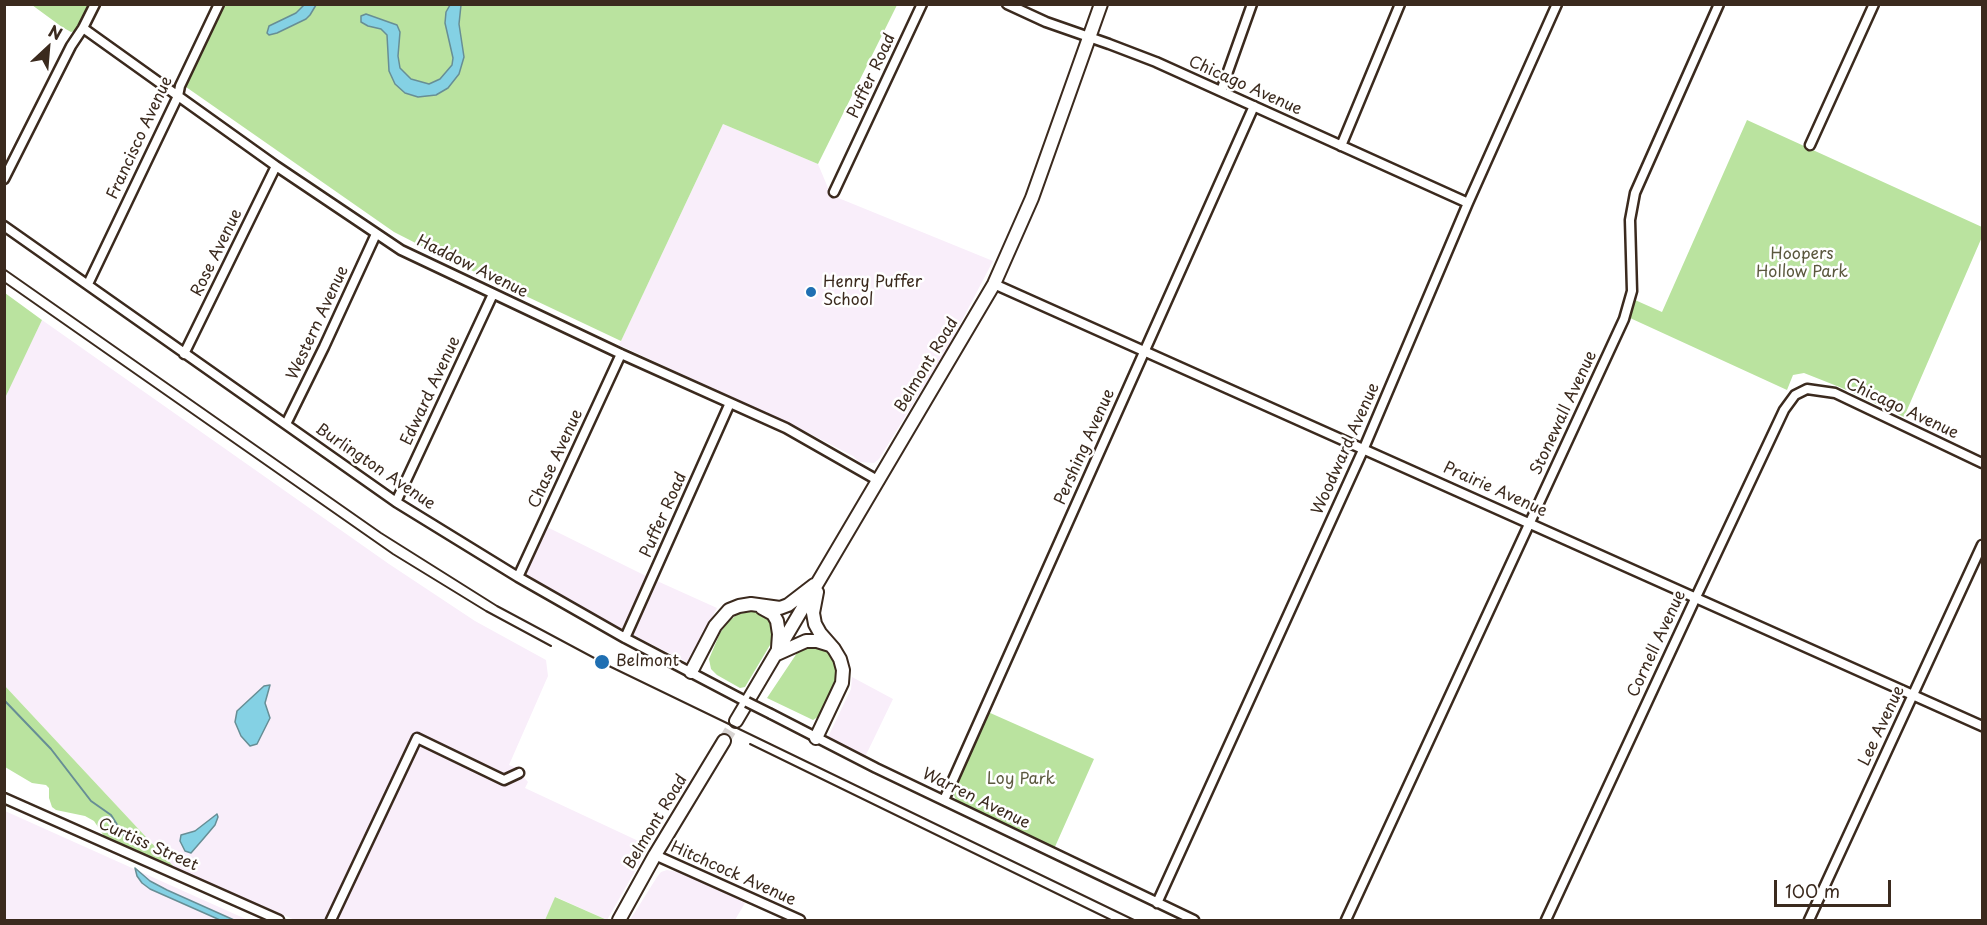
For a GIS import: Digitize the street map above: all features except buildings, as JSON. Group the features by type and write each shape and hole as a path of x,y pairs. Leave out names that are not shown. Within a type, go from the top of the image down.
{"main road":[{"name":"Belmont Road","path":"736,721 994,284 1032,198 1101,4"},
{"path":"691,672 715,626 724,614 739,606 751,604 773,608 788,605 819,582"},
{"path":"816,738 842,683 843,670 840,659 818,630 813,619 819,582"},
{"path":"758,606 773,615 777,621 779,634 777,654 806,641 817,641 831,646"},
{"name":"Belmont Road","path":"619,921 655,855 724,741"}],"street":[{"path":"4,179 94,4"},
{"name":"Francisco Avenue","path":"88,284 178,96 180,86 219,4"},
{"name":"Puffer Road","path":"834,192 922,4"},
{"name":"Chicago Avenue","path":"1007,4 1046,22 1141,56 1468,203"},
{"path":"1221,91 1252,4"},
{"path":"1341,146 1400,4"},
{"name":"Woodward Avenue","path":"1157,903 1364,448 1468,203 1557,4"},
{"name":"Stonewall Avenue","path":"1346,921 1627,312 1632,291 1630,227 1631,207 1635,193 1719,4"},
{"path":"1810,146 1874,4"},
{"name":"Haddow Avenue","path":"83,28 276,166 401,250 804,438 879,481"},
{"name":"Pershing Avenue","path":"944,800 1254,106"},
{"name":"Rose Avenue","path":"184,354 276,166"},
{"name":"Burlington Avenue","path":"4,226 396,502 518,577 625,638 747,702"},
{"name":"Western Avenue","path":"286,424 376,234"},
{"name":"Prairie Avenue","path":"994,284 1983,726"},
{"name":"Edward Avenue","path":"396,502 493,294"},
{"name":"Chase Avenue","path":"518,577 621,354"},
{"name":"Chicago Avenue","path":"1807,389 1824,391 1849,399 1983,463"},
{"name":"Cornell Avenue","path":"1546,921 1695,597 1790,400 1807,389"},
{"name":"Puffer Road","path":"625,638 730,403"},
{"name":"Lee Avenue","path":"1809,921 1983,545"},
{"name":"Warren Avenue","path":"747,702 816,738 1194,921"},
{"path":"331,921 417,738 504,780 519,773"},
{"name":"Curtiss Street","path":"4,798 279,921"},
{"name":"Hitchcock Avenue","path":"655,855 800,921"}],"shaded area":[{"name":"Henry Puffer School","path":"723,124 818,164 831,195 993,261 947,349 879,459 874,463 859,462 853,456 799,428 619,345"},
{"path":"42,320 389,564 475,621 546,660 548,676 509,765 516,768 528,782 525,788 647,845 646,852 607,920 556,897 545,920 295,920 174,867 5,686 4,398"},
{"path":"545,526 717,608 689,663 617,627 523,574"},
{"path":"852,677 893,699 865,757 828,737 851,689"},
{"path":"5,811 248,920 5,920"},
{"path":"667,870 683,873 745,903 735,920 630,920 657,877 661,872"}],"green space":[{"path":"32,5 90,5 76,31 71,32"},
{"path":"224,5 897,5 818,164 723,124 621,341 394,232 186,87"},
{"name":"Hoopers Hollow Park","path":"1747,120 1982,227 1982,237 1904,417 1804,373 1793,375 1787,390 1630,318 1635,300 1662,312"},
{"path":"5,293 42,320 5,398"},
{"path":"756,611 773,619 773,640 745,687 740,688 717,675 711,669 709,659 720,633 729,621 738,614"},
{"path":"817,646 831,654 839,676 821,715 813,720 767,698 801,647"},
{"path":"5,686 174,867 104,836 94,821 85,816 56,810 52,807 49,788 46,785 32,783 5,767"},
{"name":"Loy Park","path":"988,712 1094,759 1054,849 965,807 956,800 954,795 957,783"},
{"path":"555,897 607,920 545,920"}],"water":[{"path":"304,5 316,5 306,19 277,33 269,35 267,33 269,26 296,13"},
{"path":"450,5 461,5 459,24 464,57 459,74 448,88 436,95 418,97 405,93 395,84 389,71 387,35 381,29 361,22 361,16 366,14 397,25 400,32 398,56 400,68 411,79 429,84 440,79 452,65 453,58 445,23 446,12"},
{"path":"270,685 265,703 270,718 257,744 250,746 241,736 235,722 237,711 264,686"},
{"path":"217,814 215,825 204,838 191,853 185,851 180,841 181,835 195,831"},
{"path":"135,868 150,881 167,890 234,920 220,920 150,889 137,876"}],"waterway":[{"path":"4,700 51,749 91,801 111,815 128,842"}],"tunnel":[{"path":"724,741 736,721"}],"railway":[{"path":"4,269 381,533 497,606 611,667 1134,920"},
{"path":"4,282 393,554 486,611 551,646"},
{"path":"750,744 1111,920"}],"place":[{"name":"Henry Puffer School","path":"811,292"},
{"name":"Belmont","path":"602,662"}]}
